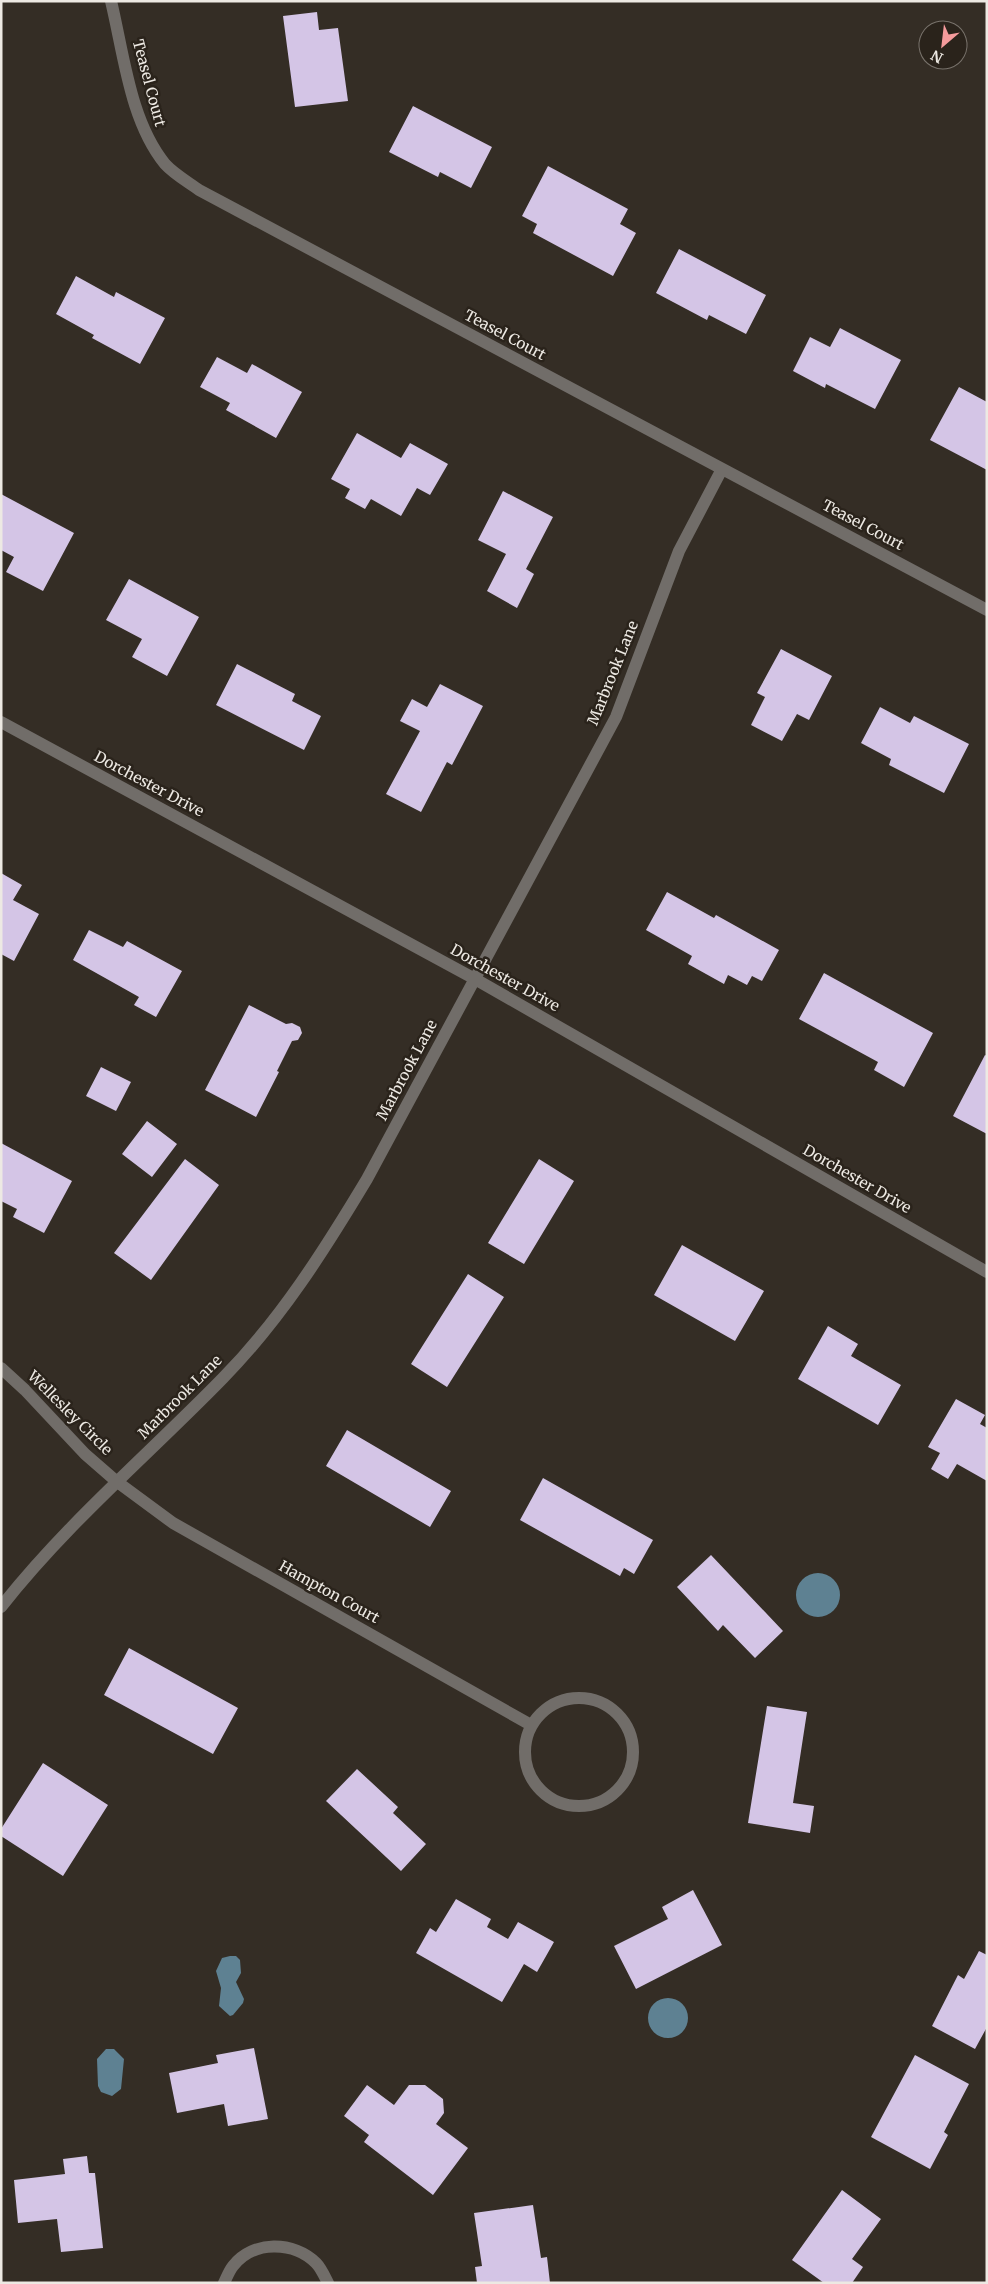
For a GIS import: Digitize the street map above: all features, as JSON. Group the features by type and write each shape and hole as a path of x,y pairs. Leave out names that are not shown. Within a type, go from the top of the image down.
{"street":[{"name":"Teasel Court","path":"111,1 136,109 148,140 167,166 199,190 987,610"},
{"name":"Marbrook Lane","path":"1,1607 27,1575 116,1481 224,1377 277,1316 320,1256 367,1179 616,717 679,551 722,469"},
{"name":"Dorchester Drive","path":"1,722 475,979 987,1272"},
{"name":"Wellesley Circle","path":"1,1368 25,1390 85,1454 116,1481"},
{"name":"Hampton Court","path":"116,1481 173,1523 531,1725"},
{"path":"575,1697 592,1699 609,1706 622,1719 630,1734 633,1752 630,1770 621,1785 608,1798 592,1805 574,1806 556,1801 541,1791 530,1777 524,1760 525,1742 531,1725 542,1711 557,1701 575,1697"},
{"path":"224,2283 233,2265 252,2251 275,2246 298,2250 317,2264 328,2283"}],"water":[{"path":"818,1573 830,1577 836,1583 840,1595 836,1607 830,1613 818,1617 806,1613 800,1607 796,1595 800,1583 806,1577"},
{"path":"236,1956 240,1960 241,1973 236,1982 244,1999 243,2003 230,2016 219,2006 221,1988 216,1971 222,1958"},
{"path":"672,1998 679,2001 685,2007 688,2018 687,2026 679,2035 672,2038 664,2038 657,2035 649,2026 648,2014 651,2007 660,1999"},
{"path":"106,2049 114,2049 124,2059 121,2089 112,2096 101,2092 98,2086 97,2059"}],"building":[{"path":"317,12 319,30 338,28 348,101 295,107 283,16"},
{"path":"413,106 492,147 471,188 440,172 438,177 389,152"},
{"path":"548,166 628,209 620,224 636,233 613,276 533,233 537,224 522,216"},
{"path":"679,249 766,295 746,334 709,315 707,320 656,293"},
{"path":"76,276 114,297 116,292 165,318 140,364 92,338 94,335 56,314"},
{"path":"840,328 901,360 875,409 826,384 825,388 793,371 810,337 830,347"},
{"path":"217,357 247,373 252,364 302,392 276,438 226,410 230,403 200,387"},
{"path":"959,387 987,402 987,470 930,440"},
{"path":"357,433 401,458 410,443 448,464 430,495 417,488 401,516 371,499 365,509 345,498 350,489 331,479"},
{"path":"503,491 553,517 526,569 534,574 517,608 487,591 506,554 478,540"},
{"path":"1,494 74,533 43,591 6,572 14,557 1,550"},
{"path":"129,579 199,617 167,676 132,657 142,639 106,620"},
{"path":"781,649 832,676 809,720 797,714 782,741 751,725 765,697 757,693"},
{"path":"237,664 295,694 292,701 321,716 304,750 216,705"},
{"path":"440,684 483,706 452,765 447,762 421,812 386,794 420,731 400,721 412,699 427,707"},
{"path":"880,707 910,723 914,716 969,744 944,793 889,765 891,759 861,743"},
{"path":"1,873 22,885 13,900 39,914 14,961 1,954"},
{"path":"667,892 714,918 716,915 779,950 762,981 752,976 747,985 728,975 724,984 688,964 692,956 646,930"},
{"path":"89,930 123,947 127,941 182,971 156,1017 134,1005 139,997 73,960"},
{"path":"824,973 933,1033 904,1087 874,1070 878,1062 799,1019"},
{"path":"249,1005 286,1024 292,1023 300,1027 302,1033 298,1040 292,1041 277,1071 279,1072 256,1117 205,1090"},
{"path":"985,1055 987,1056 987,1134 953,1116"},
{"path":"101,1067 131,1082 116,1111 86,1096"},
{"path":"147,1121 177,1144 152,1177 122,1154"},
{"path":"1,1143 72,1181 44,1233 13,1217 17,1209 1,1201"},
{"path":"185,1159 219,1185 151,1280 114,1253"},
{"path":"539,1159 574,1181 524,1264 488,1243"},
{"path":"682,1245 764,1291 735,1341 654,1295"},
{"path":"468,1274 504,1297 447,1387 411,1364"},
{"path":"828,1326 858,1344 851,1356 901,1385 878,1425 798,1379"},
{"path":"956,1399 985,1415 980,1424 987,1428 987,1481 957,1464 948,1479 931,1469 940,1453 928,1447"},
{"path":"347,1430 451,1491 430,1527 326,1466"},
{"path":"543,1478 653,1540 634,1574 624,1568 620,1576 520,1520"},
{"path":"711,1555 783,1631 755,1658 723,1625 718,1631 677,1587"},
{"path":"129,1648 238,1708 213,1754 104,1695"},
{"path":"767,1706 807,1712 793,1803 814,1806 810,1833 748,1823"},
{"path":"43,1763 108,1805 63,1876 1,1836 1,1829"},
{"path":"357,1769 398,1807 393,1813 426,1844 401,1871 326,1801"},
{"path":"693,1890 722,1945 636,1989 614,1946 668,1919 662,1907"},
{"path":"456,1899 491,1919 487,1927 508,1939 518,1922 554,1942 537,1972 524,1964 502,2002 416,1953 430,1928 436,1932"},
{"path":"979,1951 987,1955 987,2027 975,2049 932,2026 958,1975 964,1979"},
{"path":"254,2048 268,2119 228,2126 224,2104 177,2113 169,2073 218,2063 216,2055"},
{"path":"915,2055 969,2084 944,2132 948,2135 930,2169 871,2137"},
{"path":"367,2085 394,2105 409,2085 425,2085 443,2099 444,2113 436,2124 468,2148 433,2195 364,2142 369,2135 344,2116"},
{"path":"87,2156 89,2173 95,2173 103,2248 61,2252 57,2219 18,2223 14,2180 65,2174 63,2159"},
{"path":"842,2190 881,2219 852,2259 863,2267 852,2283 824,2283 792,2260"},
{"path":"533,2205 541,2258 547,2257 550,2283 477,2283 475,2267 482,2266 474,2213"}]}
